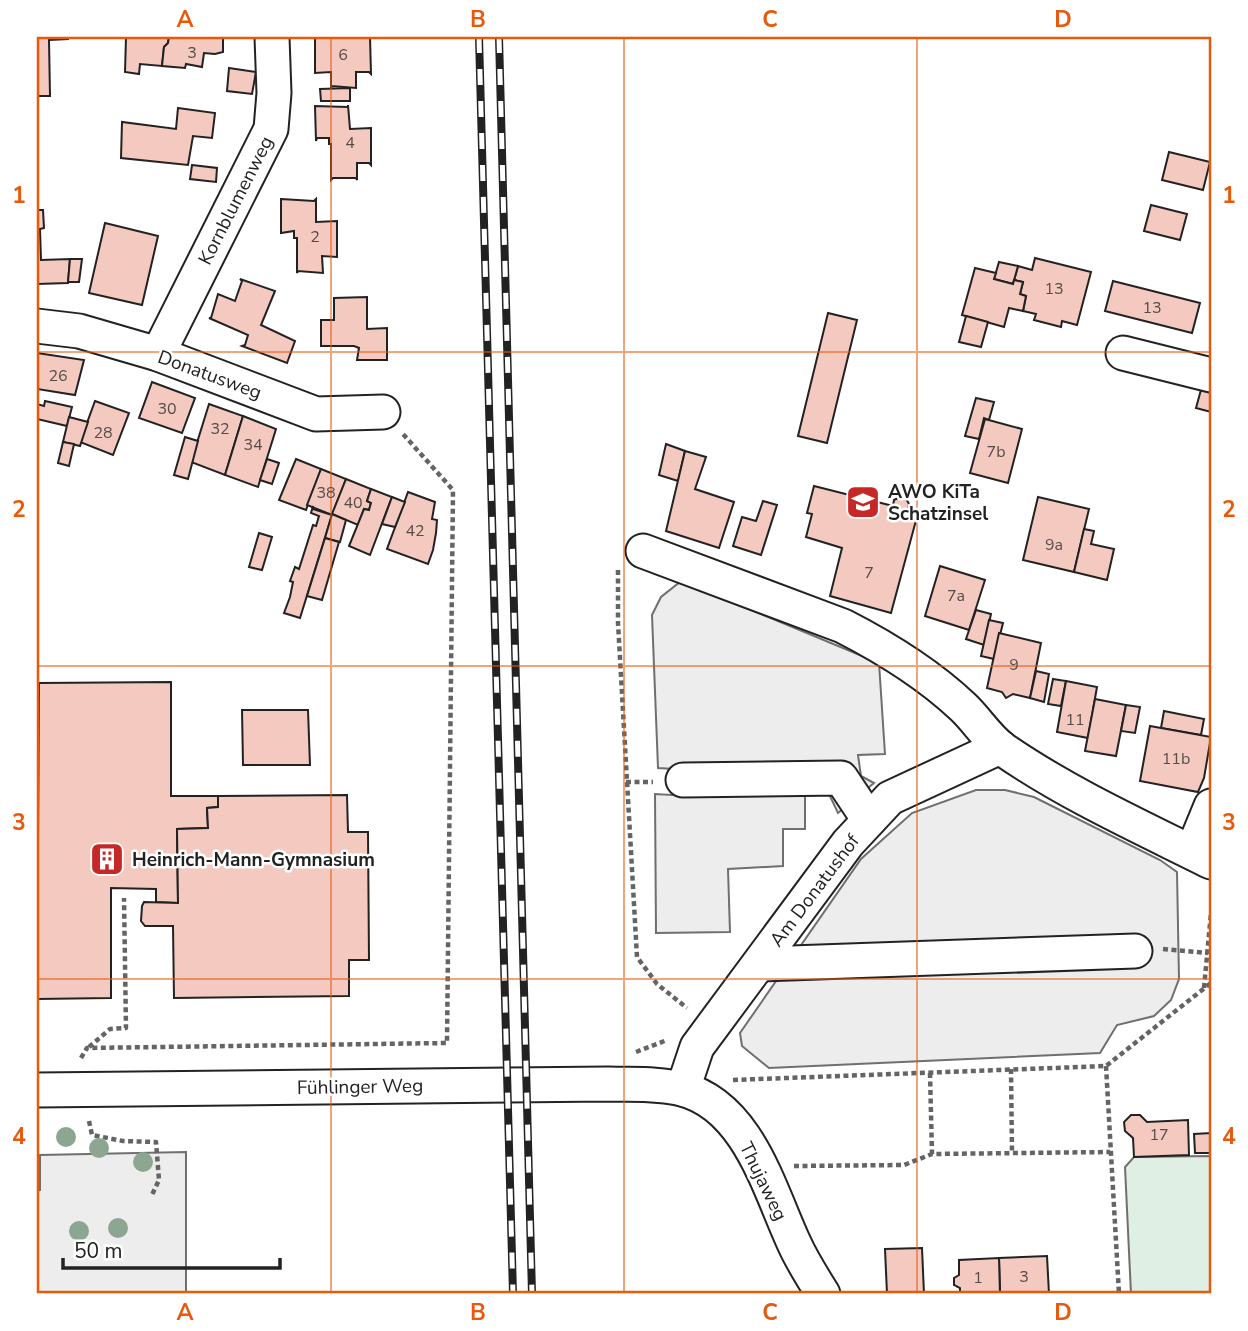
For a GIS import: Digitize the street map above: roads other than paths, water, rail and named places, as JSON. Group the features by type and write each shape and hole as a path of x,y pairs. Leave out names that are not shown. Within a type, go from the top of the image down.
{"street":[{"name":"Kornblumenweg","path":"158,354 271,129 274,93 272,37"},
{"name":"Donatusweg","path":"37,326 79,331 158,354 316,414 383,412"},
{"path":"1123,353 1211,375"},
{"path":"643,551 843,626 875,642 944,690 1000,747 1046,777 1201,857 1211,806"},
{"name":"Am Donatushof","path":"683,1090 697,1047 808,894 869,820 890,798 1000,747"},
{"path":"683,780 841,778 869,820"},
{"path":"759,964 1135,951"},
{"name":"Fühlinger Weg","path":"37,1090 81,1075 608,1084 683,1090"},
{"name":"Thujaweg","path":"683,1090 712,1103 734,1121 766,1176 795,1246 823,1294"}],"railway":[{"path":"479,37 513,1294"},
{"path":"499,37 532,1294"}],"place":[{"name":"AWO KiTa Schatzinsel","path":"863,502"},
{"name":"Heinrich-Mann-Gymnasium","path":"107,859"}]}
